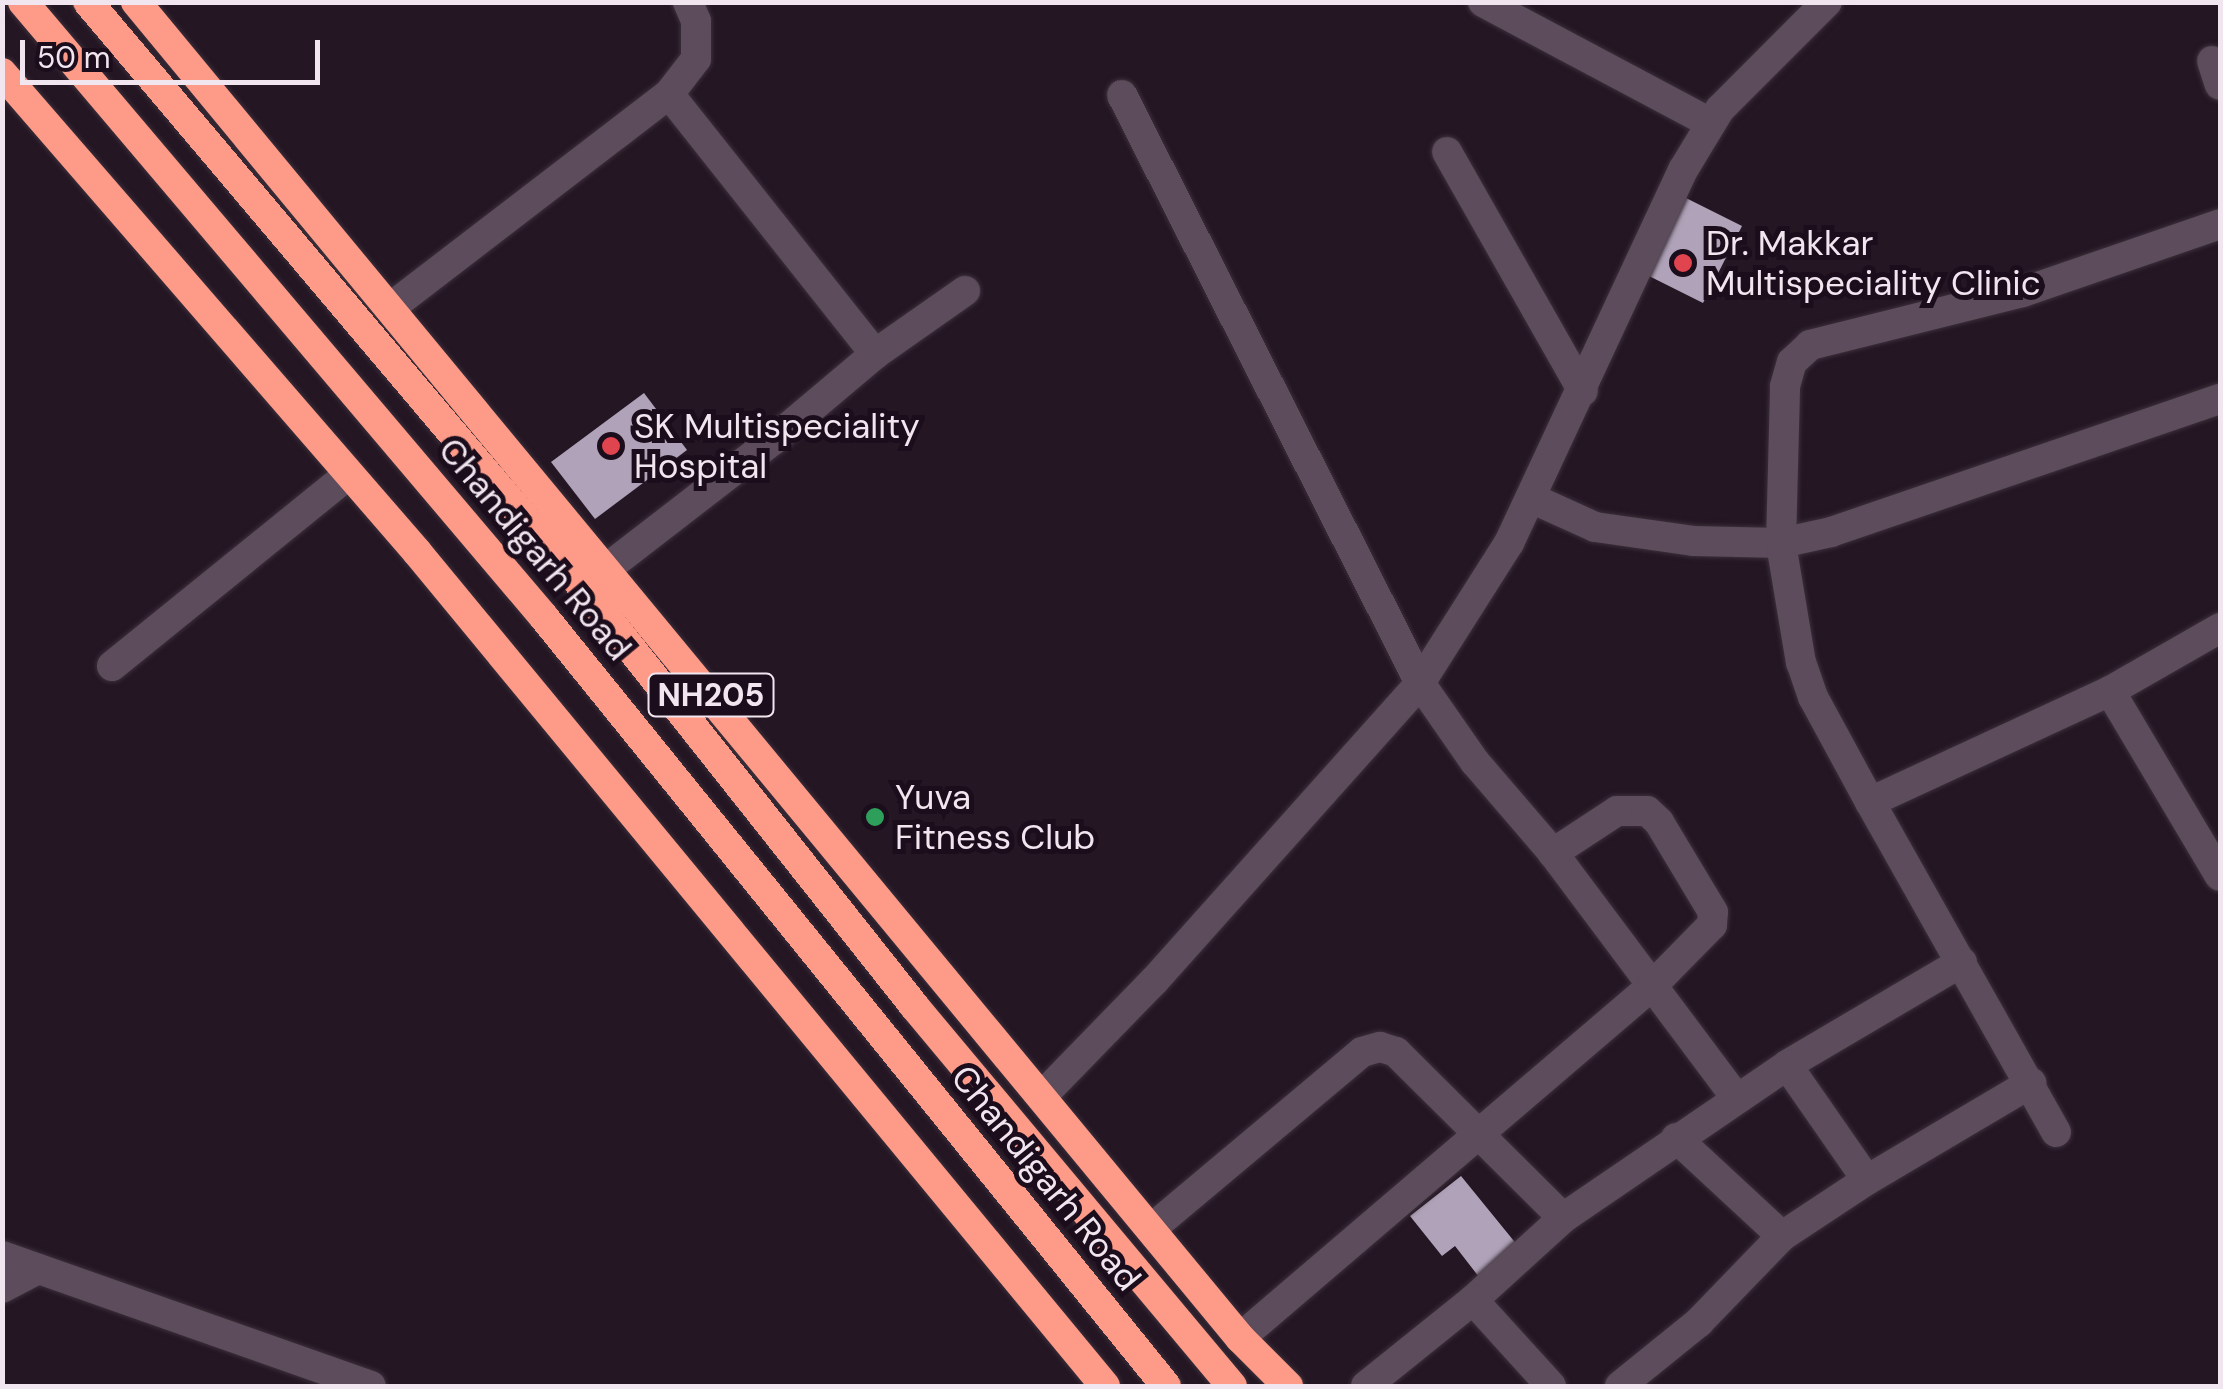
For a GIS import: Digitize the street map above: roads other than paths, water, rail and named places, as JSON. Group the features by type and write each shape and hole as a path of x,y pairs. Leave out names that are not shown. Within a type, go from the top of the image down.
{"highway":[{"name":"Chandigarh Road","path":"23,2 543,616 1166,1386"},
{"path":"88,2 580,583 915,1006 1232,1386"},
{"name":"NH205","path":"136,2 1240,1338 1288,1386"},
{"path":"2,74 349,474 1105,1386"}],"street":[{"path":"390,308 669,94 696,59 696,21 688,2"},
{"path":"1483,2 1711,123"},
{"path":"1042,1096 1154,981 1420,683 1509,543 1683,170 1711,123 1791,34 1827,2"},
{"path":"669,94 875,354"},
{"path":"1122,96 1420,683 1475,762 1552,852 1737,1099"},
{"path":"1447,152 1583,391"},
{"path":"2056,1132 1870,802 1813,697 1801,664 1781,543 1785,386 1792,362 1810,345 2023,292 2220,224"},
{"path":"606,568 773,440 875,354 965,291"},
{"path":"1531,498 1595,527 1693,541 1781,543 1831,532 2220,399"},
{"path":"112,666 349,474"},
{"path":"1870,802 2110,691 2220,628"},
{"path":"2110,691 2220,876"},
{"path":"1240,1338 1654,984 1712,925 1713,912 1659,822 1647,811 1617,812 1552,852"},
{"path":"1366,1386 1474,1300 1564,1218 1676,1138 1787,1065 1962,962"},
{"path":"1152,1230 1362,1052 1380,1047 1396,1052 1564,1218"},
{"path":"1787,1065 1867,1180"},
{"path":"1620,1386 1699,1322 1782,1236 1867,1180 2030,1083"},
{"path":"1676,1138 1782,1236"},
{"path":"2,1256 371,1386"},
{"path":"2,1288 38,1268"},
{"path":"1474,1300 1551,1386"}],"place":[{"name":"Dr. Makkar Multispeciality Clinic","path":"1683,263"},
{"name":"SK Multispeciality Hospital","path":"611,446"},
{"name":"Yuva Fitness Club","path":"875,817"}]}
